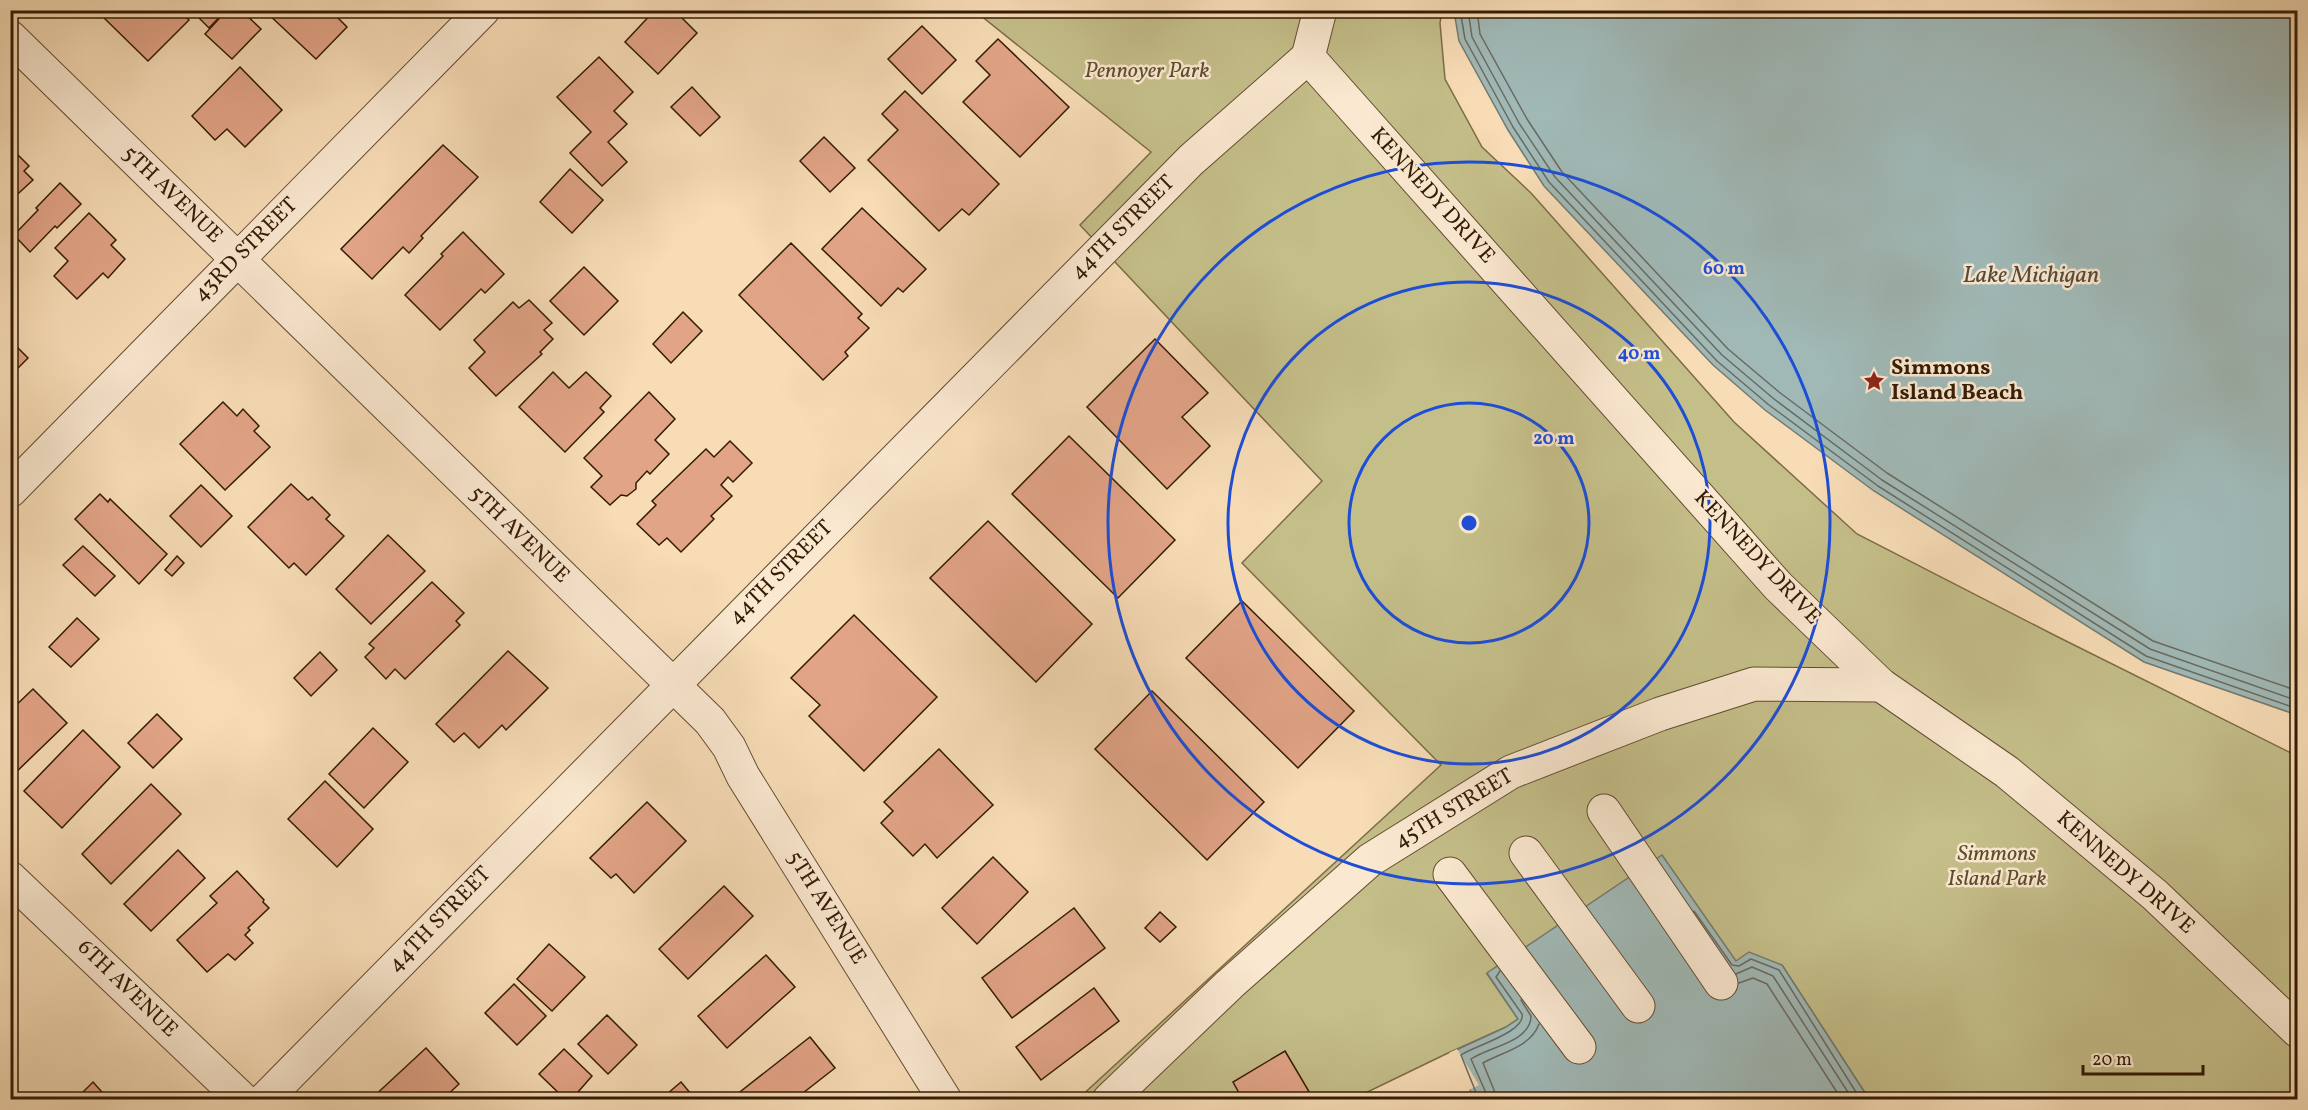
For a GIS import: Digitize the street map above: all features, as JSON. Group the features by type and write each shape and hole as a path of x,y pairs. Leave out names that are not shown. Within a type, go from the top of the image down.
{"street":[{"name":"43RD STREET","path":"10,491 483,10"},
{"path":"1308,57 1320,10"},
{"name":"5TH AVENUE","path":"10,37 710,721 729,747 744,776 945,1100"},
{"name":"44TH STREET","path":"264,1100 671,684 1191,160 1308,57"},
{"name":"KENNEDY DRIVE","path":"1308,57 1778,586 1881,685 2007,772 2155,895 2298,1031"},
{"name":"45TH STREET","path":"1109,1100 1230,984 1370,860 1511,772 1660,714 1754,684 1881,685"},
{"path":"1604,811 1721,983"},
{"path":"1526,853 1638,1006"},
{"path":"1450,874 1579,1047"},
{"name":"6TH AVENUE","path":"10,878 243,1100"}],"green space":[{"name":"Simmons Island Park","path":"975,11 1442,11 1440,23 1445,79 1482,147 1531,193 1734,422 1857,534 2297,756 2297,1099 1869,1099 1782,965 1736,961 1487,974 1518,1019 1506,1027 1353,1099 1078,1099 1441,765 1242,563 1322,481 1080,225 1151,152"}],"water":[{"name":"Lake Michigan","path":"1454,11 2297,11 2297,715 2144,662 1874,491 1765,410 1713,365 1544,186 1508,130 1459,41"},
{"path":"1662,855 1736,961 1749,952 1782,965 1869,1099 1474,1099 1452,1052 1518,1019 1487,973"}],"pier":[{"path":"1457,1049 1479,1085 1469,1090 1474,1099 1471,1100 1449,1053"}],"building":[{"path":"106,10 179,10 189,20 148,61 101,15"},
{"path":"196,10 226,10 209,28 194,13"},
{"path":"227,10 241,10 261,29 232,59 205,34"},
{"path":"330,10 347,27 316,59 265,11"},
{"path":"655,10 674,10 697,33 658,74 625,42"},
{"path":"922,26 956,60 922,94 888,59"},
{"path":"998,39 1069,107 1020,157 963,102 990,75 976,61"},
{"path":"599,57 633,92 614,111 627,124 608,142 627,162 602,186 570,153 591,132 557,97"},
{"path":"240,67 282,110 245,147 227,129 215,140 192,116"},
{"path":"692,87 720,117 700,136 671,107"},
{"path":"905,91 999,184 969,215 962,209 939,231 868,160 898,130 882,114"},
{"path":"824,137 855,168 830,192 800,161"},
{"path":"443,145 478,177 421,236 423,238 409,253 403,247 372,279 341,249"},
{"path":"10,147 29,166 24,171 33,180 10,201"},
{"path":"570,169 603,200 572,233 540,202"},
{"path":"60,183 81,204 30,252 14,235"},
{"path":"862,208 926,269 903,292 898,288 881,306 822,249"},
{"path":"89,213 116,240 111,245 125,259 108,278 103,273 77,299 54,276 68,261 55,248"},
{"path":"463,232 504,274 485,293 481,289 440,330 405,295"},
{"path":"791,243 862,314 858,318 869,328 845,352 848,356 823,380 739,295"},
{"path":"584,267 618,301 584,335 550,301"},
{"path":"529,300 552,323 544,330 553,339 540,352 542,354 496,396 469,368 485,352 474,340 513,302 519,308"},
{"path":"683,312 702,331 671,363 653,344"},
{"path":"1155,339 1208,393 1182,417 1210,446 1167,489 1087,407"},
{"path":"10,340 28,358 10,376"},
{"path":"553,372 569,388 586,372 611,396 600,408 604,412 565,452 519,407"},
{"path":"649,392 675,419 655,440 669,454 650,474 647,471 636,483 636,489 627,496 621,495 610,505 591,487 602,476 584,458"},
{"path":"223,402 237,416 243,409 259,426 254,431 270,447 225,490 180,444"},
{"path":"1069,436 1175,540 1118,598 1012,494"},
{"path":"730,441 752,463 733,482 728,477 721,485 732,496 711,516 714,519 681,552 667,538 659,545 637,524 656,505 652,501 706,449 714,457"},
{"path":"291,484 308,500 312,497 330,515 326,519 344,536 306,575 294,563 289,568 248,527"},
{"path":"201,485 232,516 201,547 170,516"},
{"path":"100,494 108,502 110,499 167,554 139,584 75,519"},
{"path":"988,521 1092,624 1036,682 930,578"},
{"path":"388,535 425,571 371,624 336,589"},
{"path":"83,546 115,576 95,596 63,565"},
{"path":"177,556 184,563 172,576 165,570"},
{"path":"432,582 464,613 456,621 460,625 405,679 395,669 386,679 365,657 374,648 369,644"},
{"path":"1242,601 1354,711 1298,768 1186,658"},
{"path":"854,615 937,697 864,771 809,716 820,705 791,678"},
{"path":"77,618 99,639 71,667 49,647"},
{"path":"508,651 548,688 506,730 502,725 479,748 464,733 454,742 436,724"},
{"path":"320,652 337,670 311,696 294,678"},
{"path":"33,689 67,723 11,777 10,711"},
{"path":"1152,691 1264,802 1207,860 1095,749"},
{"path":"157,714 182,739 153,768 128,743"},
{"path":"373,728 408,762 364,808 329,774"},
{"path":"83,730 120,767 62,828 24,791"},
{"path":"939,749 993,805 937,858 925,844 913,856 881,823 893,811 884,802"},
{"path":"325,781 373,829 337,867 288,819"},
{"path":"151,784 181,814 111,884 82,854"},
{"path":"647,802 686,841 634,893 616,874 611,878 590,858"},
{"path":"178,850 205,878 151,931 124,904"},
{"path":"993,857 1028,892 977,944 942,908"},
{"path":"237,871 269,908 248,928 250,930 245,935 253,943 235,960 228,954 207,972 177,940 217,903 210,896"},
{"path":"724,886 753,916 688,979 659,949"},
{"path":"1074,908 1105,948 1012,1018 982,978"},
{"path":"1160,912 1176,927 1160,942 1145,928"},
{"path":"549,944 585,977 552,1011 517,979"},
{"path":"766,955 795,987 727,1048 698,1016"},
{"path":"514,984 546,1016 517,1045 485,1013"},
{"path":"1094,988 1119,1021 1041,1080 1016,1047"},
{"path":"607,1015 637,1045 608,1074 578,1044"},
{"path":"810,1037 835,1068 794,1100 738,1100 736,1095"},
{"path":"426,1048 459,1084 442,1100 370,1100"},
{"path":"564,1049 592,1076 571,1100 566,1100 539,1074"},
{"path":"1285,1051 1314,1100 1243,1100 1233,1082"},
{"path":"93,1082 109,1100 75,1100"},
{"path":"681,1082 696,1100 660,1100"}],"place":[{"name":"Simmons Island Beach","path":"1874,381"}],"park label":[{"name":"Pennoyer Park","path":"1147,71"}]}
